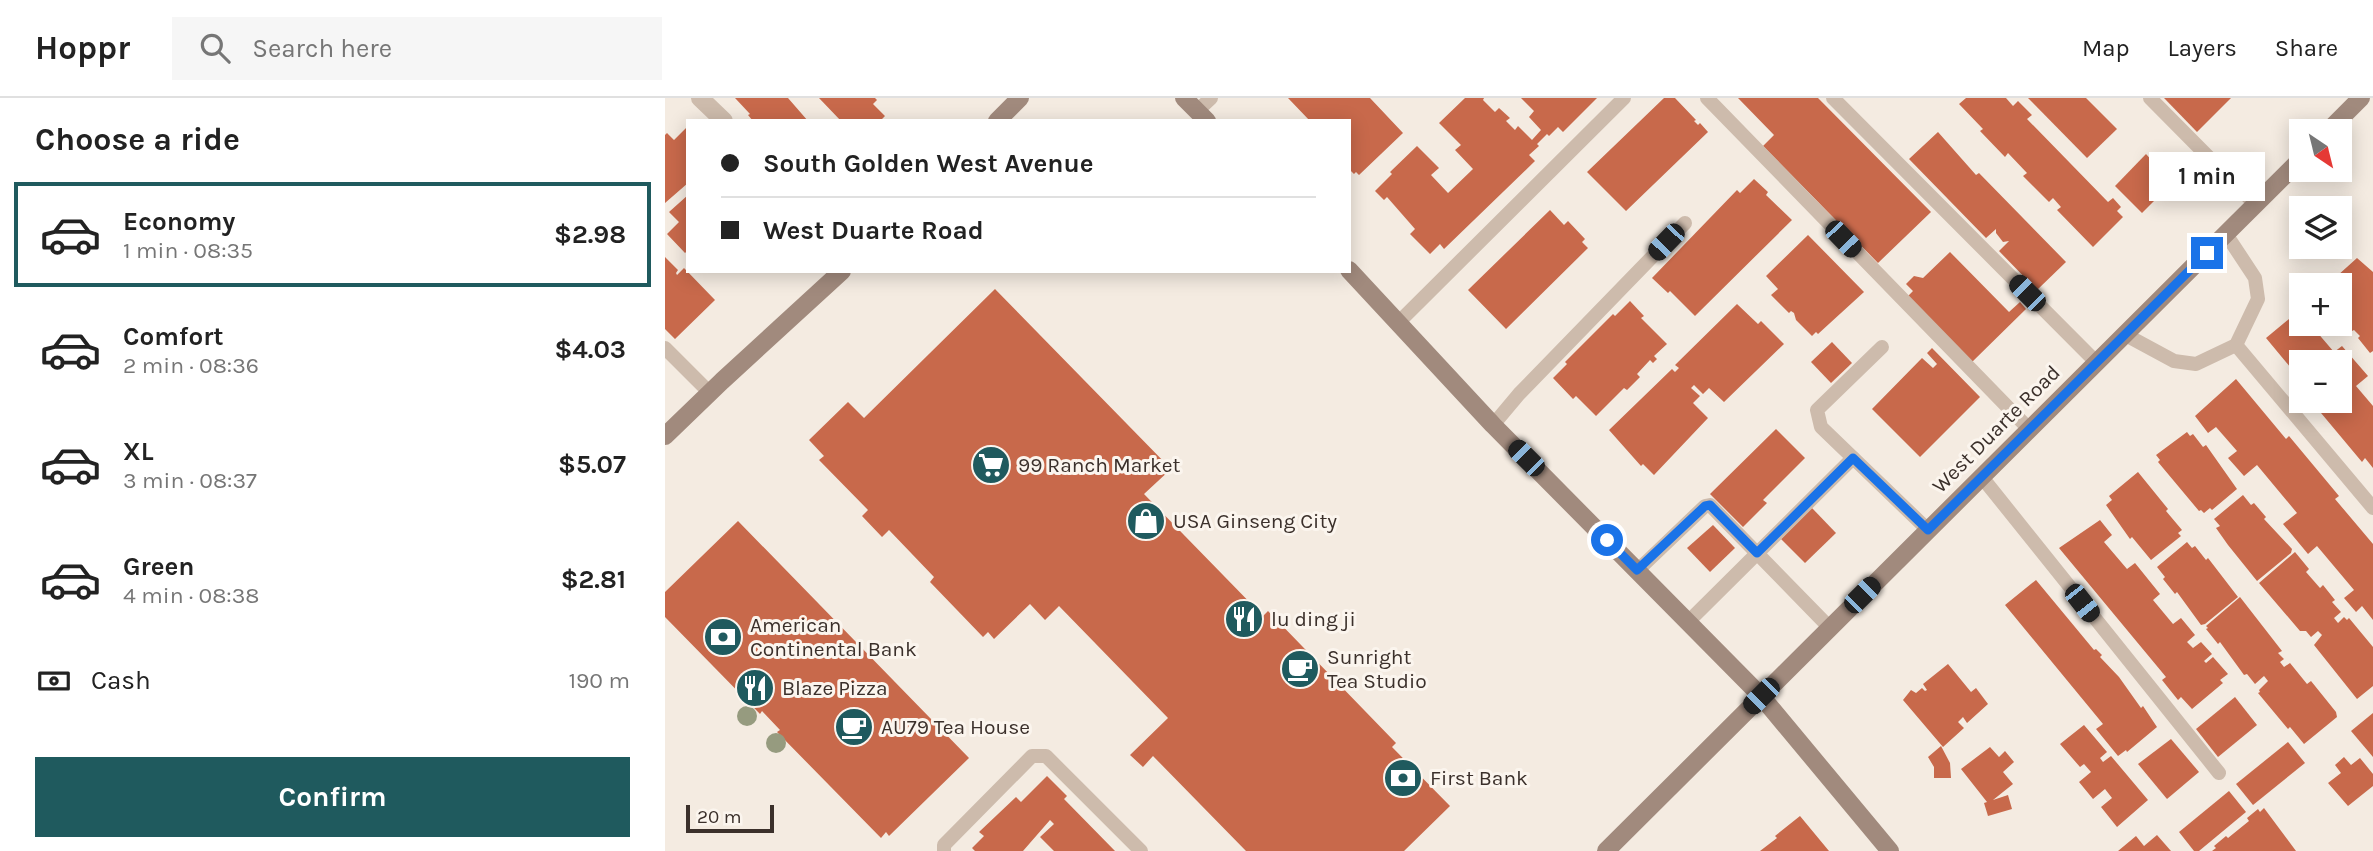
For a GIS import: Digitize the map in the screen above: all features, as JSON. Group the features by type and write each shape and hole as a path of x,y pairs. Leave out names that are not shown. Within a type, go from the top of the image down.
{"street":[{"path":"701,98 721,119"},
{"path":"999,119 1020,98"},
{"path":"1184,98 1202,116"},
{"path":"2340,119 2361,98"},
{"name":"West Duarte Road","path":"1606,851 2289,171"},
{"path":"1351,272 1493,425 1761,696 1890,851"},
{"path":"665,436 840,273"}],"lane":[{"path":"1202,116 1211,98"},
{"path":"1399,322 1624,98"},
{"path":"1707,98 2029,429"},
{"path":"1833,98 2096,362"},
{"path":"2150,98 2256,205"},
{"path":"1493,425 1519,394 1685,223"},
{"path":"2124,334 2174,361 2196,364 2236,345 2258,299 2255,278 2226,234"},
{"path":"2236,345 2373,508"},
{"path":"1882,347 1817,410 1821,427 1928,530"},
{"path":"665,348 710,393"},
{"path":"1688,622 1853,458"},
{"path":"1981,476 2219,772"},
{"path":"1637,570 1705,506 1710,505 1829,627"},
{"path":"944,851 944,845 1032,756 1046,756 1141,851"}],"building":[{"path":"735,98 788,98 806,119 751,119 748,115 750,114"},
{"path":"819,98 875,98 877,100 873,104 885,116 882,119 839,119"},
{"path":"1288,98 1370,98 1403,133 1359,175 1351,171 1351,119 1308,119"},
{"path":"1465,98 1484,98 1495,112 1499,108 1510,118 1506,121 1515,130 1518,126 1532,140 1541,130 1529,117 1534,111 1521,98 1597,98 1563,132 1558,127 1549,136 1547,134 1529,155 1535,161 1444,249 1440,244 1430,254 1410,234 1415,229 1387,197 1384,200 1375,191 1417,146 1439,168 1431,175 1448,193 1473,169 1455,150 1461,145 1439,123"},
{"path":"1664,98 1675,98 1696,120 1694,121 1698,125 1700,123 1708,132 1626,211 1587,172"},
{"path":"1738,98 1818,98 1931,212 1878,263 1763,146 1774,135"},
{"path":"1966,98 2006,98 2013,106 2018,101 2032,115 2027,119 2108,202 2113,198 2121,207 2117,211 2123,217 2093,247 2057,210 2061,207 2053,198 2049,202 2023,176 2027,173 2008,153 2005,157 1980,131 1983,129 1959,104"},
{"path":"2028,98 2086,98 2117,129 2087,158"},
{"path":"2164,98 2231,98 2197,132"},
{"path":"686,128 686,185 665,203 665,135 667,133 674,140"},
{"path":"1938,132 1976,175 1979,173 2066,262 2037,290 1999,251 2009,241 2003,242 1996,229 1986,238 1909,159"},
{"path":"2146,154 2172,183 2142,213 2115,186"},
{"path":"1754,179 1792,220 1695,316 1670,291 1668,293 1652,278 1737,190 1740,193"},
{"path":"686,197 685,253 667,234 679,222 669,212"},
{"path":"1550,210 1564,225 1568,221 1585,239 1582,242 1588,248 1506,329 1468,290"},
{"path":"1808,235 1864,292 1818,334 1816,332 1812,336 1796,320 1794,313 1789,313 1771,295 1778,289 1766,276"},
{"path":"1950,252 2009,312 2020,302 2026,309 1971,363 1907,297 1913,291 1906,284 1914,276 1923,278"},
{"path":"665,257 678,270 677,275 684,268 715,300 675,339 665,329"},
{"path":"2357,258 2373,272 2373,351 2370,353 2358,338 2360,336 2352,331 2352,273 2340,273"},
{"path":"995,289 1171,469 1144,494 1263,616 1268,611 1396,743 1392,747 1450,806 1404,851 1246,851 1153,756 1143,767 1130,755 1168,718 1059,606 1045,620 1030,604 994,639 988,632 983,637 930,582 934,577 889,530 882,537 862,516 868,510 819,460 824,456 809,440 848,402 864,418"},
{"path":"1630,301 1644,316 1641,318 1667,344 1654,356 1657,359 1653,363 1650,360 1637,374 1640,377 1627,390 1624,388 1596,416 1576,396 1573,399 1553,378 1567,364 1565,362 1613,314 1615,316"},
{"path":"1737,304 1758,324 1761,321 1784,344 1724,402 1709,388 1703,394 1694,385 1691,388 1700,396 1693,403 1708,418 1654,475 1643,464 1641,466 1609,430 1672,369 1675,372 1679,368 1675,365"},
{"path":"2289,319 2289,336 2320,336 2332,350 2289,350 2289,366 2266,338"},
{"path":"1832,342 1852,363 1831,383 1811,362"},
{"path":"1932,348 1980,397 1920,457 1872,409 1922,358 1933,368 1937,364 1927,353"},
{"path":"2352,358 2368,376 2356,386 2373,406 2373,468 2365,458 2362,462 2321,413 2352,413"},
{"path":"2236,379 2286,439 2289,436 2339,496 2335,499 2373,544 2373,620 2362,606 2356,612 2344,598 2354,590 2317,546 2308,554 2283,524 2297,513 2257,465 2244,476 2228,458 2237,451 2216,427 2208,433 2195,416"},
{"path":"1776,429 1805,458 1763,500 1767,503 1743,527 1710,494"},
{"path":"2187,432 2190,436 2193,434 2203,447 2206,445 2237,489 2212,510 2210,508 2204,513 2199,511 2158,462 2160,460 2156,455"},
{"path":"2138,472 2182,530 2178,533 2181,536 2151,560 2132,537 2130,539 2106,505 2112,500 2109,496"},
{"path":"2243,495 2251,505 2254,503 2266,517 2264,519 2292,549 2291,553 2257,581 2216,528 2220,526 2214,519"},
{"path":"1812,508 1836,533 1805,563 1781,539"},
{"path":"2100,520 2112,535 2104,542 2127,569 2135,563 2160,594 2153,600 2173,624 2181,618 2195,635 2187,642 2193,648 2201,642 2212,654 2204,661 2206,663 2213,657 2228,674 2220,680 2223,683 2192,709 2181,697 2178,700 2162,680 2166,677 2059,548"},
{"path":"738,521 969,758 889,836 886,832 881,838 777,732 780,730 762,711 760,714 665,617 665,592"},
{"path":"1713,525 1735,548 1710,572 1687,548"},
{"path":"2187,542 2192,548 2195,546 2206,560 2208,558 2238,597 2201,625 2177,592 2175,594 2163,579 2165,577 2157,567"},
{"path":"2295,552 2309,569 2306,572 2320,588 2323,585 2335,600 2332,602 2341,612 2334,618 2338,623 2344,617 2347,620 2349,618 2373,647 2373,686 2357,699 2314,645 2322,635 2318,631 2311,637 2306,631 2300,631 2259,583"},
{"path":"2036,580 2094,650 2102,655 2100,657 2119,677 2141,708 2143,706 2157,727 2127,752 2126,750 2118,756 2096,729 2103,724 2005,605"},
{"path":"2240,597 2282,651 2278,653 2284,659 2280,662 2284,667 2290,663 2307,684 2311,681 2336,712 2337,717 2304,744 2258,693 2268,681 2264,676 2255,684 2247,674 2244,675 2220,642 2218,644 2206,629 2206,626"},
{"path":"1948,664 1971,692 1976,688 1988,704 1967,723 1963,717 1958,722 1964,728 1943,747 1903,700 1911,690 1916,693 1922,688 1927,690 1923,684"},
{"path":"2235,697 2257,725 2218,757 2196,729"},
{"path":"2373,713 2373,757 2351,731"},
{"path":"2084,725 2107,752 2100,758 2103,762 2111,756 2148,800 2117,827 2101,807 2112,798 2105,789 2093,799 2079,782 2091,772 2084,764 2080,767 2060,744"},
{"path":"2171,739 2199,772 2167,799 2138,764"},
{"path":"2288,742 2305,763 2253,805 2236,784"},
{"path":"1941,746 1950,763 1951,778 1934,778 1934,767 1928,757"},
{"path":"1990,747 1999,757 2005,751 2014,762 2003,772 2013,784 1993,800 2008,795 2012,809 1988,816 1984,803 1987,802 1961,769"},
{"path":"2344,757 2351,765 2360,758 2373,774 2373,786 2348,806 2328,783 2341,773 2335,765"},
{"path":"1047,776 1067,796 1064,799 1115,851 1054,851 1040,837 1054,824 1050,820 1023,851 975,851 972,848 984,836 979,832 1016,797 1021,802"},
{"path":"2229,791 2246,812 2199,851 2194,851 2179,832"},
{"path":"2264,808 2296,851 2212,851 2226,836 2228,838 2249,821 2247,818 2258,809 2260,812"},
{"path":"1800,816 1829,851 1760,851 1777,838 1775,836"},
{"path":"2157,835 2171,851 2118,851 2136,836 2144,846"}],"place":[{"name":"99 Ranch Market","path":"991,465"},
{"name":"USA Ginseng City","path":"1146,521"},
{"name":"lu ding ji","path":"1244,619"},
{"name":"American Continental Bank","path":"723,637"},
{"name":"Sunright Tea Studio","path":"1300,669"},
{"name":"Blaze Pizza","path":"755,688"},
{"name":"AU79 Tea House","path":"854,727"},
{"name":"First Bank","path":"1403,778"}],"route":[{"path":"1607,540 1637,570 1705,506 1710,505 1757,553 1853,458 1928,530 2207,253"}]}
